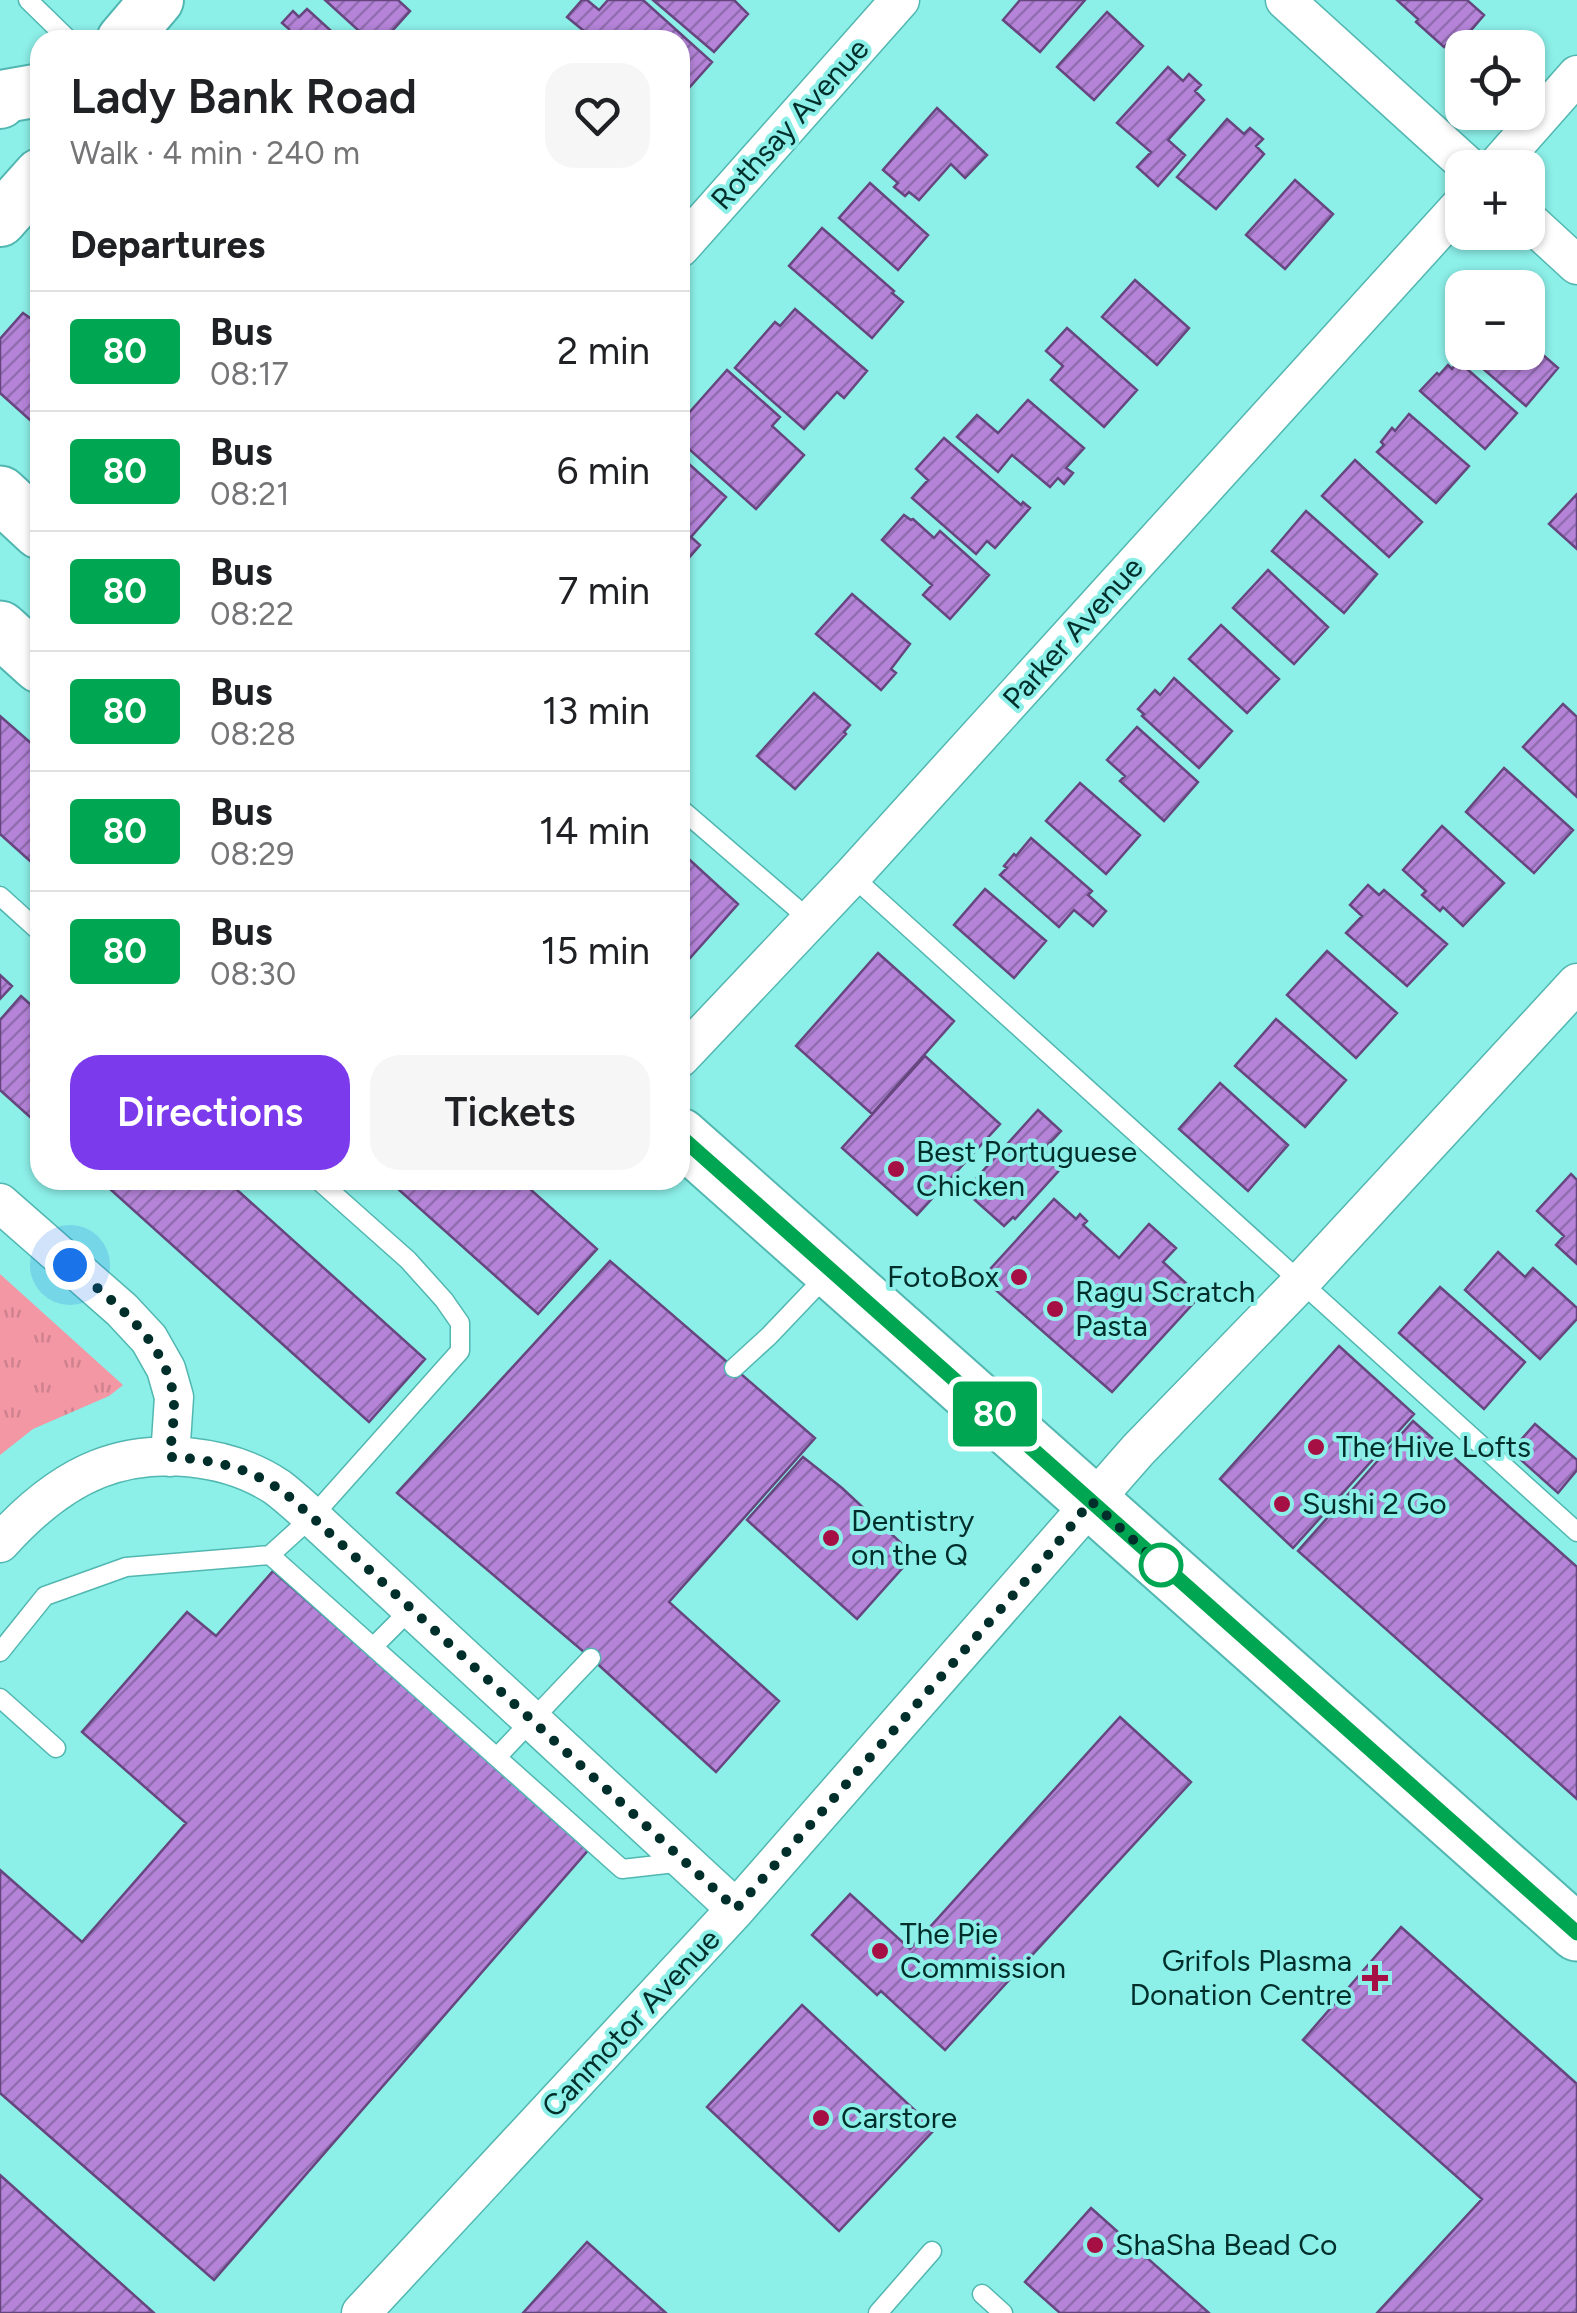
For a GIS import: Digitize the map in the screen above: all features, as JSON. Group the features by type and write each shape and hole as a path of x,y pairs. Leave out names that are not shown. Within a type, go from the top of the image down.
{"main road":[{"path":"132,30 157,0"},
{"path":"0,102 6,96 30,92"},
{"path":"0,220 30,186"},
{"path":"0,494 30,522"},
{"path":"0,630 30,656"},
{"path":"690,1145 1577,1933"}],"street":[{"name":"Rothsay Avenue","path":"690,237 900,0"},
{"path":"1286,0 1450,150"},
{"path":"1511,150 1577,75"},
{"name":"Parker Avenue","path":"690,1047 852,876 1445,223"},
{"path":"1545,236 1577,265"},
{"name":"Canmotor Avenue","path":"362,2313 736,1909 1044,1560 1091,1501 1301,1282 1577,983"},
{"path":"0,1203 122,1310 149,1339 166,1370 174,1397 170,1457"},
{"path":"0,1543 68,1484 130,1460 208,1459 276,1486 736,1909"}],"lane":[{"path":"28,0 59,30"},
{"path":"690,817 810,920"},
{"path":"852,876 1577,1532"},
{"path":"0,896 30,923"},
{"path":"0,1652 45,1596 126,1567 270,1555 312,1517 460,1351 460,1323 444,1300 408,1260 329,1190"},
{"path":"734,1368 832,1270"},
{"path":"270,1555 622,1869 684,1862"},
{"path":"373,1647 411,1608"},
{"path":"497,1757 591,1658"},
{"path":"0,1698 56,1748"},
{"path":"878,2313 932,2251"},
{"path":"982,2294 1003,2313"}],"green space":[{"path":"0,1274 123,1385 109,1396 33,1429 0,1455"}],"building":[{"path":"325,0 398,0 410,11 393,30 358,30"},
{"path":"582,0 599,10 608,0 643,0 676,30 583,30 567,17"},
{"path":"653,0 734,0 748,14 714,52"},
{"path":"1020,0 1085,0 1040,52 1003,20"},
{"path":"1397,0 1467,0 1484,15 1471,30 1445,30 1444,47 1416,22 1418,19"},
{"path":"307,9 330,30 288,30 282,23 293,11 299,17"},
{"path":"1107,12 1143,46 1094,100 1057,67"},
{"path":"690,42 712,62 690,87"},
{"path":"1168,67 1183,81 1189,74 1201,85 1195,91 1204,100 1168,140 1185,155 1158,186 1137,167 1151,152 1117,123"},
{"path":"937,108 987,155 965,178 951,164 919,200 894,187 898,183 883,170"},
{"path":"1227,119 1244,134 1250,128 1263,139 1256,146 1264,154 1216,209 1177,177"},
{"path":"1295,180 1333,214 1285,269 1246,235"},
{"path":"870,183 928,235 898,270 839,218"},
{"path":"822,228 903,302 872,338 789,266"},
{"path":"1135,280 1189,328 1157,365 1102,317"},
{"path":"795,309 867,371 844,398 837,392 804,429 735,368 775,322 780,326"},
{"path":"23,313 30,318 30,420 0,393 0,339"},
{"path":"1067,328 1137,390 1104,427 1051,380 1063,366 1046,351"},
{"path":"1545,357 1558,368 1526,406 1485,370 1545,370"},
{"path":"1445,368 1468,370 1517,413 1485,449 1420,391"},
{"path":"727,370 780,417 772,426 804,455 756,509 690,450 690,412"},
{"path":"1028,400 1084,448 1066,468 1073,473 1064,484 1058,478 1050,487 1012,455 998,472 957,437 977,415 998,433"},
{"path":"1409,414 1469,466 1436,503 1377,452 1392,428 1395,431"},
{"path":"944,438 1021,505 1023,502 1030,508 995,548 987,541 976,554 912,498 928,480 916,469"},
{"path":"1355,460 1422,522 1389,557 1322,496"},
{"path":"690,465 726,497 691,537 700,545 690,557"},
{"path":"1577,494 1577,549 1549,524"},
{"path":"1306,511 1377,574 1344,613 1272,551"},
{"path":"904,515 934,538 940,531 989,575 950,619 923,595 932,585 882,540"},
{"path":"1268,570 1328,627 1294,664 1233,608"},
{"path":"852,594 910,644 891,669 896,673 881,690 816,634"},
{"path":"1221,625 1279,679 1247,713 1189,659"},
{"path":"1174,678 1232,731 1199,768 1138,709 1155,690 1160,695"},
{"path":"814,693 850,725 795,789 757,756"},
{"path":"1563,704 1577,717 1577,797 1523,747"},
{"path":"0,716 30,742 30,861 0,834"},
{"path":"1137,727 1198,782 1164,821 1120,781 1125,776 1107,760"},
{"path":"1504,768 1573,830 1534,873 1466,812"},
{"path":"1080,783 1140,835 1106,874 1046,821"},
{"path":"1442,826 1504,883 1463,926 1443,907 1440,911 1422,895 1426,891 1403,870"},
{"path":"1031,838 1092,891 1088,895 1106,911 1093,926 1074,910 1059,927 1000,875"},
{"path":"690,860 738,904 690,958"},
{"path":"1368,885 1379,895 1384,890 1447,944 1407,986 1346,933 1362,916 1350,905"},
{"path":"985,889 1046,941 1014,978 954,925"},
{"path":"1327,951 1397,1013 1356,1058 1287,995"},
{"path":"878,953 954,1021 872,1114 796,1046"},
{"path":"0,975 12,986 0,999"},
{"path":"21,996 30,1004 30,1117 0,1090 0,1020"},
{"path":"1276,1019 1346,1080 1305,1127 1235,1066"},
{"path":"925,1056 1000,1124 917,1215 842,1148"},
{"path":"1220,1083 1288,1145 1248,1191 1179,1129"},
{"path":"1038,1110 1061,1131 1044,1149 1063,1166 1004,1226 968,1194 975,1186 972,1183"},
{"path":"1571,1174 1577,1180 1577,1264 1556,1245 1564,1236 1537,1211"},
{"path":"111,1190 237,1190 425,1359 369,1422"},
{"path":"399,1190 531,1190 597,1249 538,1314"},
{"path":"1054,1199 1076,1219 1080,1214 1087,1221 1083,1225 1119,1258 1149,1224 1176,1248 1163,1262 1200,1296 1112,1392 982,1278"},
{"path":"1498,1252 1525,1277 1533,1268 1577,1308 1577,1319 1540,1359 1465,1290"},
{"path":"610,1261 815,1438 669,1602 779,1701 716,1772 591,1658 397,1493"},
{"path":"1440,1287 1525,1362 1484,1409 1399,1333"},
{"name":"The Hive Lofts","path":"1339,1346 1414,1414 1293,1548 1220,1479"},
{"path":"1413,1421 1577,1567 1577,1799 1298,1551"},
{"path":"1535,1424 1577,1460 1577,1470 1558,1493 1511,1451"},
{"name":"Dentistry on the Q","path":"803,1457 914,1555 857,1619 747,1520"},
{"path":"273,1571 590,1848 214,2280 0,2093 0,1870 82,1942 186,1823 82,1732 187,1612 216,1636"},
{"path":"1120,1717 1191,1782 945,2050 812,1935 850,1894 910,1949"},
{"path":"1401,1927 1577,2084 1577,2313 1377,2313 1482,2199 1303,2040"},
{"name":"Carstore","path":"802,2005 935,2129 839,2231 707,2107"},
{"path":"0,2175 154,2313 0,2313"},
{"name":"ShaSha Bead Co","path":"1091,2208 1209,2313 1060,2313 1025,2282"},
{"path":"587,2242 666,2313 523,2313"}],"bus line":[{"name":"80","path":"690,1145 1577,1933"}],"place":[{"name":"Best Portuguese Chicken","path":"896,1169"},
{"name":"FotoBox","path":"1019,1277"},
{"name":"Ragu Scratch Pasta","path":"1055,1309"},
{"name":"The Hive Lofts","path":"1316,1447"},
{"name":"Sushi 2 Go","path":"1282,1504"},
{"name":"Dentistry on the Q","path":"831,1538"},
{"name":"The Pie Commission","path":"880,1951"},
{"name":"Grifols Plasma Donation Centre","path":"1375,1978"},
{"name":"Carstore","path":"821,2118"},
{"name":"ShaSha Bead Co","path":"1095,2245"}],"route":[{"path":"70,1265 149,1339 166,1370 174,1397 170,1457 208,1459 276,1486 736,1909 1044,1560 1091,1501 1168,1572 1161,1565"}]}
